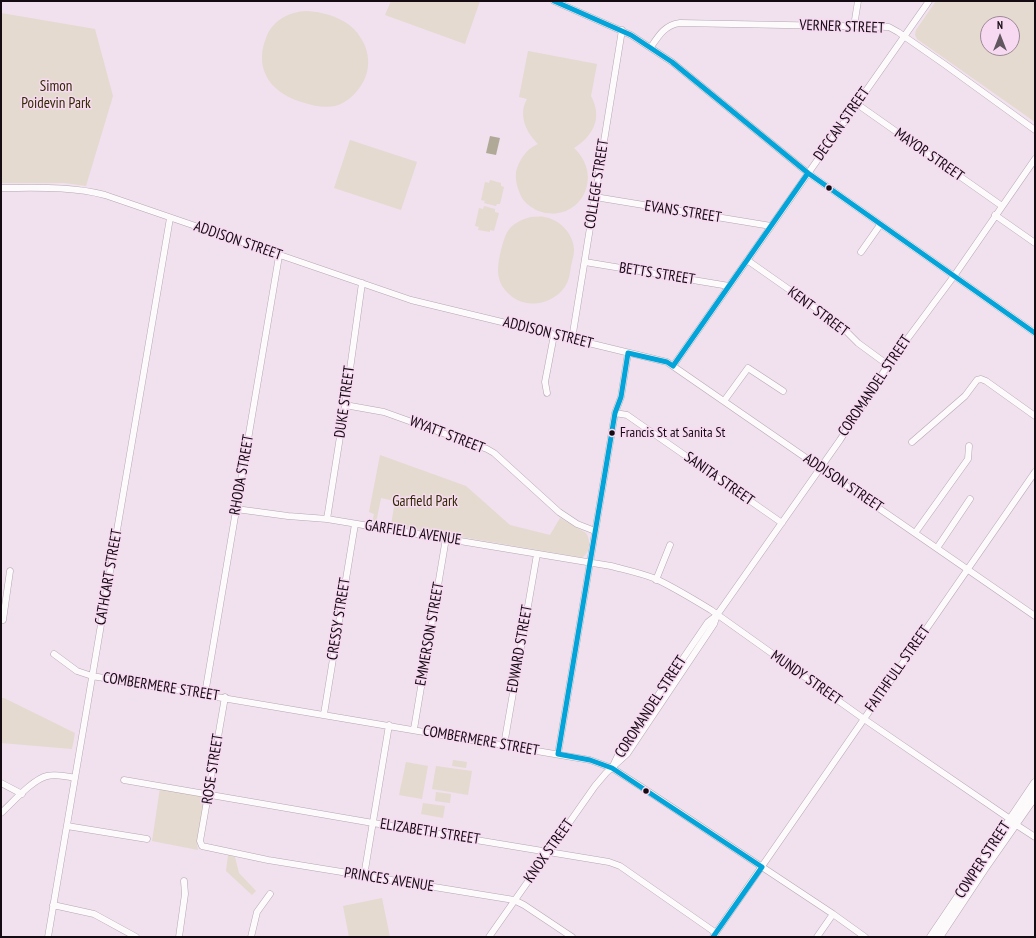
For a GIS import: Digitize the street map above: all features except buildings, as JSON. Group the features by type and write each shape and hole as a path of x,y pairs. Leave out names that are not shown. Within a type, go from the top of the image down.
{"main road":[{"name":"COWPER STREET","path":"939,937 984,869 1035,784"},
{"name":"COWPER STREET","path":"931,937 1013,822 1035,796"}],"street":[{"path":"554,1 622,30 651,47 672,62 808,173 1035,333"},
{"path":"854,26 858,1"},
{"name":"DECCAN STREET","path":"673,366 929,1"},
{"name":"VERNER STREET","path":"651,47 664,30 671,25 680,23 889,27 904,36 1035,130"},
{"name":"COLLEGE STREET","path":"572,339 622,30"},
{"name":"MAYOR STREET","path":"857,104 1002,206"},
{"name":"COROMANDEL STREET","path":"612,768 620,751 665,685 714,624 717,615 820,468 888,365 954,276 1035,159"},
{"name":"ADDISON STREET","path":"1,188 54,188 89,190 411,300 667,362 1035,616"},
{"name":"EVANS STREET","path":"595,197 771,226"},
{"path":"995,215 1035,243"},
{"name":"CATHCART STREET","path":"48,937 170,218"},
{"path":"861,252 880,225"},
{"name":"RHODA STREET","path":"205,694 279,256"},
{"name":"KENT STREET","path":"747,260 841,326 858,343 888,365"},
{"name":"BETTS STREET","path":"584,262 729,286"},
{"name":"DUKE STREET","path":"326,520 345,405 362,283"},
{"path":"547,393 545,382 554,335"},
{"path":"558,754 615,413 620,397 628,353"},
{"path":"724,401 748,368 783,391"},
{"path":"912,442 965,396 977,380 981,379 1035,416"},
{"name":"WYATT STREET","path":"345,405 384,412 487,449 559,512 577,524 595,531"},
{"name":"SANITA STREET","path":"615,413 627,415 782,523"},
{"path":"915,532 968,459 969,446"},
{"name":"FAITHFULL STREET","path":"714,935 1035,472"},
{"path":"937,548 970,499"},
{"name":"GARFIELD AVENUE","path":"236,509 355,524 590,563"},
{"name":"CRESSY STREET","path":"324,714 355,524"},
{"name":"EMMERSON STREET","path":"414,730 446,538"},
{"path":"656,580 670,545"},
{"name":"EDWARD STREET","path":"504,745 536,554"},
{"name":"MUNDY STREET","path":"590,563 632,571 656,580 685,594 1035,838"},
{"path":"3,620 3,606 10,571"},
{"name":"COMBERMERE STREET","path":"54,654 77,671 92,676 225,697 590,760 612,768 833,914 865,937"},
{"name":"COROMANDEL STREET","path":"612,768 627,754 671,689 690,654"},
{"path":"665,685 671,689"},
{"name":"ROSE STREET","path":"200,842 225,697"},
{"path":"642,719 648,723"},
{"path":"364,876 389,726"},
{"name":"KNOX STREET","path":"488,937 595,786 612,768"},
{"path":"1,813 39,779 54,775 75,778"},
{"name":"ELIZABETH STREET","path":"124,780 609,862 620,866 714,935"},
{"path":"1,783 22,794"},
{"path":"67,826 147,839"},
{"name":"PRINCES AVENUE","path":"200,842 204,848 514,900 572,937"},
{"path":"180,937 185,894 184,881"},
{"path":"251,937 257,912 270,894"},
{"path":"53,905 94,914 136,937"},
{"path":"817,937 833,914"}],"green space":[{"path":"391,1 480,1 465,44 385,15"},
{"path":"936,1 1035,1 1035,122 917,39 915,35 916,30"},
{"path":"306,11 330,15 345,22 358,33 366,49 368,64 365,78 360,87 349,99 335,106 331,107 308,104 294,99 275,88 264,71 262,61 263,50 266,38 272,27 282,18 293,13"},
{"name":"Simon Poidevin Park","path":"1,13 95,29 113,96 86,186 64,183 1,183"},
{"path":"528,51 597,64 591,96 596,112 596,119 591,132 574,148 583,160 588,173 587,186 582,197 574,206 563,212 550,213 536,210 523,200 517,185 516,172 519,163 530,149 538,144 527,129 523,117 524,105 527,99 519,97"},
{"path":"350,140 417,162 401,210 334,188"},
{"path":"490,180 501,183 501,186 504,187 500,204 497,204 496,206 484,203 485,201 481,200 485,182 489,183"},
{"path":"484,206 495,209 495,212 499,213 494,231 490,230 490,232 478,230 479,227 475,226 479,208 483,209"},
{"path":"531,217 550,218 560,224 565,228 571,238 574,250 569,277 564,288 559,294 538,303 523,302 510,295 502,285 498,274 501,250 508,230 517,222"},
{"name":"Garfield Park","path":"380,455 466,486 510,525 550,535 560,518 586,533 589,542 587,552 583,557 579,557 391,525 395,501 381,498 376,523 372,522 374,514 369,512"},
{"path":"1,698 4,698 75,733 72,749 1,743"},
{"path":"453,760 467,762 466,768 452,766"},
{"path":"406,762 428,766 422,799 399,795"},
{"path":"436,766 472,771 468,795 432,789"},
{"path":"160,788 201,795 204,798 205,801 197,844 198,850 152,841"},
{"path":"436,792 451,794 450,803 435,801"},
{"path":"423,803 445,806 443,818 421,814"},
{"path":"228,855 235,857 239,873 256,891 252,895 226,871"},
{"path":"382,898 390,937 349,937 343,906"}],"shaded area":[{"path":"490,136 500,138 496,155 486,153"}],"transit line":[{"path":"554,1 631,35 672,62 808,173 1035,333"},
{"path":"713,937 762,867 612,768 590,760 558,754 615,413 621,397 628,353 667,362 673,366 808,173"}],"place":[{"name":"Francis St at Sanita St","path":"612,433"}]}
